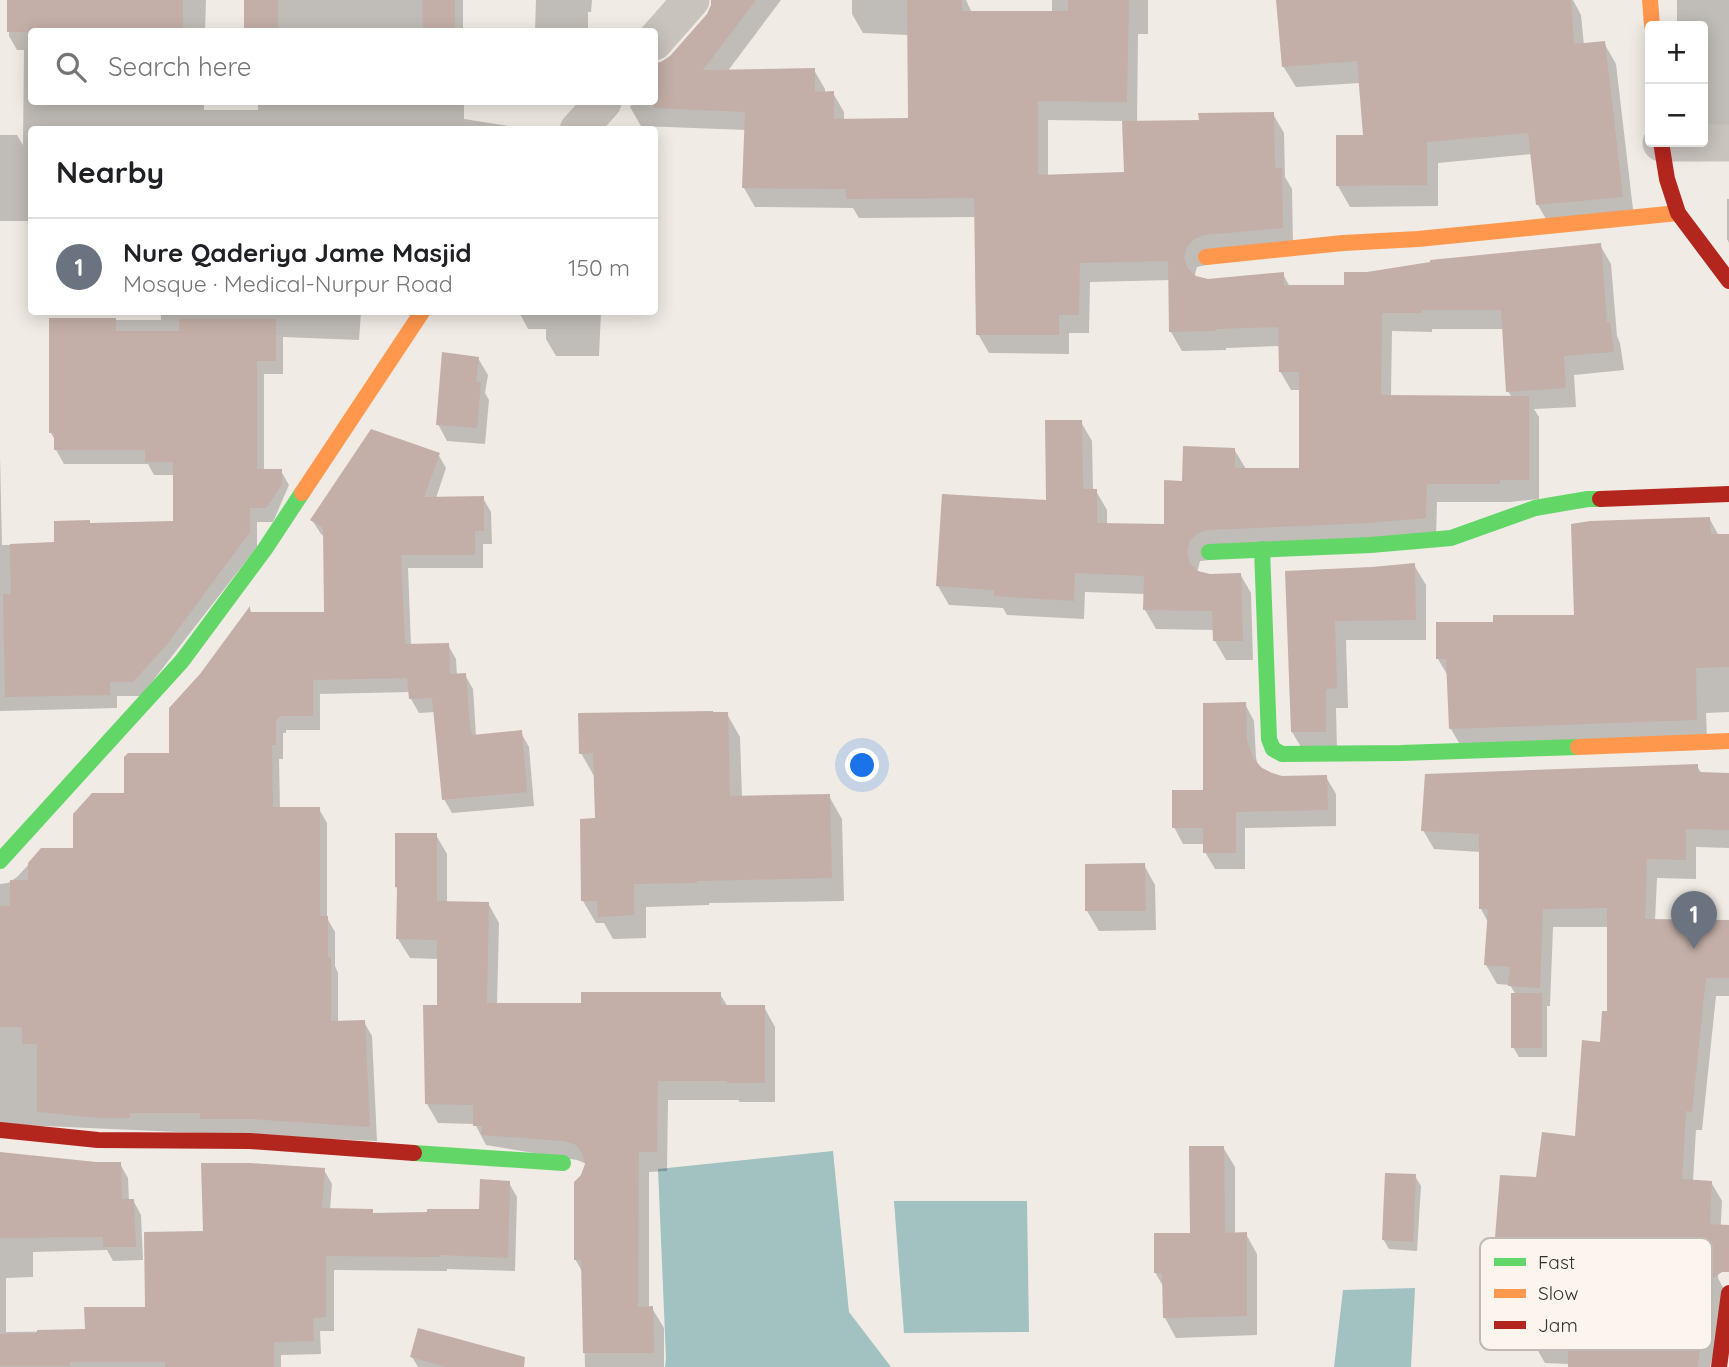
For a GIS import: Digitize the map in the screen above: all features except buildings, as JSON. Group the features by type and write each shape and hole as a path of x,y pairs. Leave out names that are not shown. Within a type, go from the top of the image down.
{"street":[{"path":"658,37 691,0"},
{"path":"1650,0 1652,21"},
{"path":"582,126 600,105"},
{"path":"1708,143 1729,143"},
{"path":"1662,147 1667,179 1678,213 1729,281"},
{"path":"1206,257 1678,213"},
{"path":"0,861 182,661 265,549 420,315"},
{"path":"1209,552 1371,545 1451,538 1535,508 1588,499 1729,494"},
{"path":"1262,549 1269,739 1273,749 1282,754 1401,753 1729,741"},
{"path":"0,1130 98,1140 250,1141 564,1163"},
{"path":"1719,1367 1729,1293"}],"water":[{"path":"833,1151 849,1312 891,1367 665,1367 658,1169"},
{"path":"894,1201 1027,1201 1029,1332 904,1333"},
{"path":"1415,1288 1411,1367 1334,1367 1343,1290"}],"traffic: fast":[{"path":"0,861 182,661 265,549 302,493"},
{"path":"1209,552 1371,545 1451,538 1535,508 1600,499"},
{"path":"1262,549 1269,739 1273,749 1282,754 1578,747"},
{"path":"414,1153 563,1163"}],"traffic: slow":[{"path":"1650,0 1652,21"},
{"path":"1206,257 1678,213"},
{"path":"302,493 420,315"},
{"path":"1578,747 1729,741"}],"traffic: jam":[{"path":"1662,147 1667,179 1678,213 1729,281"},
{"path":"1600,499 1729,494"},
{"path":"0,1130 98,1140 250,1141 414,1153"},
{"path":"1719,1367 1729,1293"}],"place":[{"name":"Nure Qaderiya Jame Masjid","path":"1694,949"}]}
